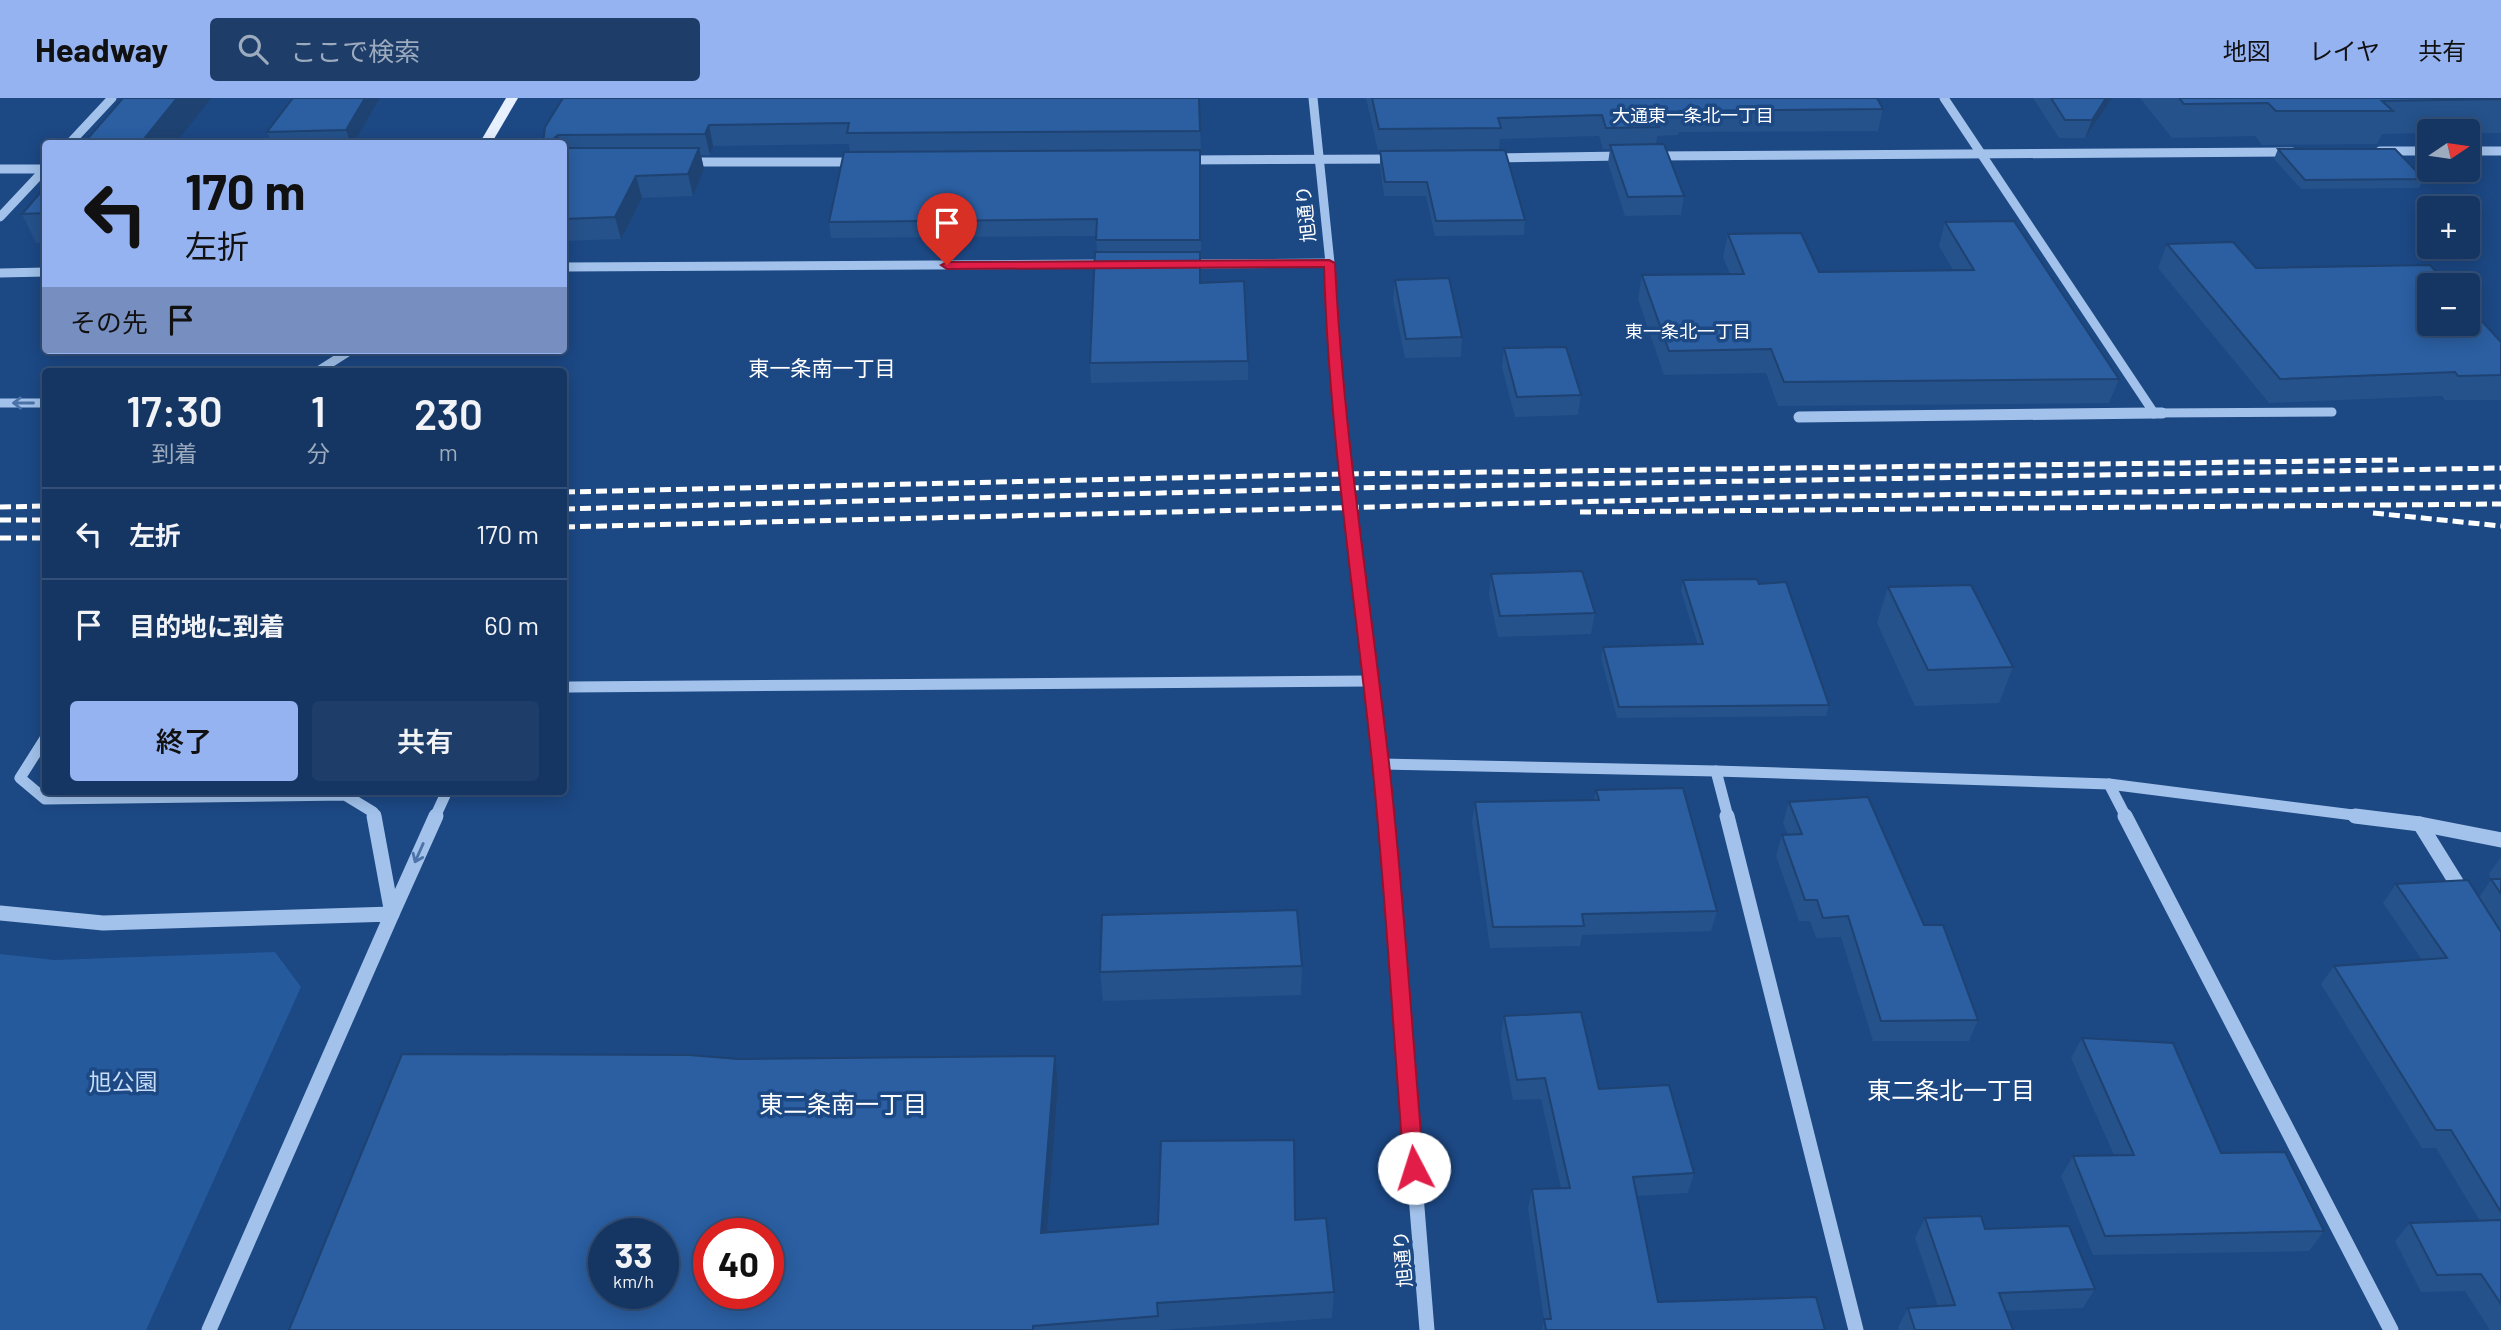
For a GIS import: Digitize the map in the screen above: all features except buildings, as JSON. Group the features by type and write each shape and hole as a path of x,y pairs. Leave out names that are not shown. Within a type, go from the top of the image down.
{"main road":[{"path":"487,140 512,98"}],"street":[{"path":"73,140 112,98"},
{"name":"旭通り","path":"1313,98 1345,474 1381,764 1427,1330"},
{"path":"1944,98 2154,413"},
{"path":"2374,151 2417,151"},
{"path":"2480,151 2501,151"},
{"path":"1484,158 1978,152 2306,152"},
{"path":"1179,160 1402,159"},
{"path":"676,163 872,162"},
{"path":"0,169 42,168"},
{"path":"0,217 42,171"},
{"path":"1176,264 1329,263"},
{"path":"567,267 1121,264"},
{"path":"0,273 42,272"},
{"path":"323,368 345,354"},
{"path":"0,403 42,403"},
{"path":"1799,417 2332,412"},
{"path":"570,687 1370,681"},
{"path":"42,743 20,778 45,799 345,796 373,812 392,914"},
{"path":"1381,764 1716,771 2109,784 2420,824 2501,840"},
{"path":"1716,771 1856,1330"},
{"path":"2109,784 2391,1330"},
{"path":"209,1330 445,795"},
{"path":"2420,824 2472,907"},
{"path":"0,914 103,923 392,914"}],"green space":[{"name":"旭公園","path":"275,952 301,987 146,1330 0,1330 0,954 54,960"}],"railway":[{"path":"567,492 1345,474 2397,460"},
{"path":"567,509 1348,488 2501,468"},
{"path":"567,527 1774,497 2501,487"},
{"path":"1580,512 2501,504"},
{"path":"0,507 42,506"},
{"path":"2373,513 2501,526"},
{"path":"0,520 42,520"},
{"path":"0,538 42,538"}],"district":[{"name":"大通東一条北一丁目","path":"1693,115"},
{"name":"東一条北一丁目","path":"1688,331"},
{"name":"東一条南一丁目","path":"822,367"},
{"name":"東二条北一丁目","path":"1951,1089"},
{"name":"東二条南一丁目","path":"843,1103"}],"route":[{"path":"947,265 1329,263 1345,474 1381,764 1414,1168"}]}
